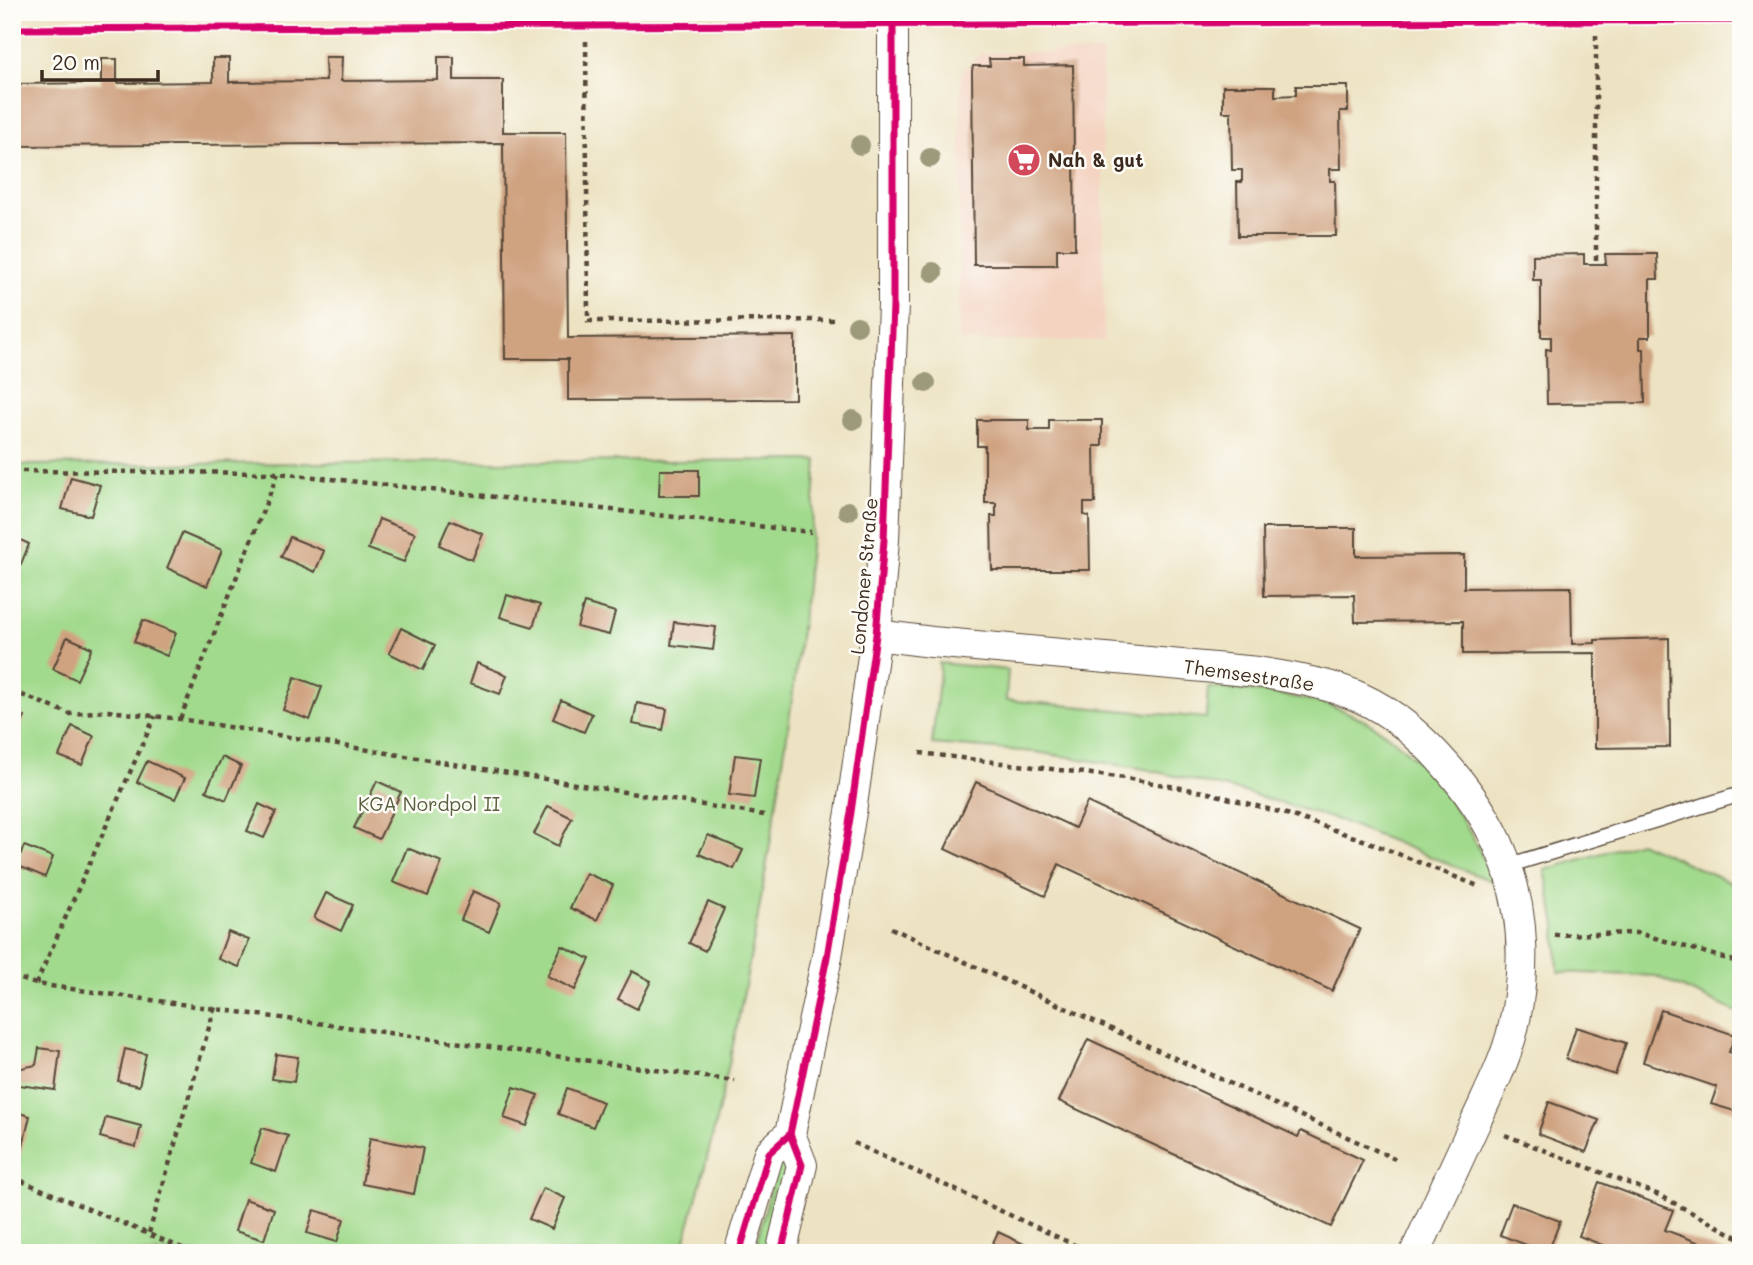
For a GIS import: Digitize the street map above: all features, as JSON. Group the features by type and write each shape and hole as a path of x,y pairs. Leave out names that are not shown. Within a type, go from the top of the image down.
{"street":[{"name":"Londoner Straße","path":"790,1134 830,944 876,635 884,540 893,304 893,12"},
{"name":"Themsestraße","path":"876,635 1258,672 1331,687 1361,698 1388,713 1416,734 1455,776 1491,832 1507,866 1521,939 1521,986 1512,1031 1501,1065 1415,1253"},
{"path":"739,1253 769,1153 790,1134 802,1166 781,1253"}],"lane":[{"path":"1507,866 1741,793"}],"path":[{"path":"1596,36 1596,264"},
{"path":"586,41 588,321 834,320"},
{"path":"12,471 278,473 811,532"},
{"path":"180,719 278,473"},
{"path":"12,691 70,714 108,711 180,719 764,815"},
{"path":"36,984 155,716"},
{"path":"920,753 1125,778 1209,793 1290,815 1366,841 1485,889"},
{"path":"891,928 1395,1159"},
{"path":"1547,935 1638,933 1741,963"},
{"path":"12,976 36,984 734,1081"},
{"path":"149,1233 215,1007"},
{"path":"1501,1134 1659,1195 1741,1239"},
{"path":"855,1143 1092,1253"},
{"path":"12,1177 194,1253"}],"shaded area":[{"path":"1102,52 1104,341 959,341 961,74 981,53"}],"green space":[{"name":"KGA Nordpol II","path":"817,460 798,652 762,895 721,1101 681,1253 12,1253 12,465"},
{"path":"939,663 1008,670 1006,700 1206,718 1208,687 1285,696 1331,706 1360,718 1386,734 1431,776 1467,827 1494,882 1341,821 1244,792 1145,769 1035,752 932,744"},
{"path":"1639,842 1741,887 1741,1014 1656,976 1558,972 1556,924 1545,870"},
{"path":"790,1154 769,1253 754,1253 779,1156"}],"building":[{"path":"325,57 342,57 341,81 438,80 438,57 454,57 454,80 503,80 503,132 566,132 568,338 795,336 795,399 568,400 568,359 505,359 503,143 12,146 12,84 101,83 101,59 117,59 117,83 213,82 213,58 229,58 229,82 326,81"},
{"name":"Nah & gut","path":"989,59 1024,59 1024,66 1073,65 1075,249 1057,249 1057,265 974,265 972,71 973,66 990,66"},
{"path":"1223,86 1275,86 1275,96 1296,95 1296,86 1348,86 1348,111 1340,111 1341,169 1330,169 1330,181 1335,181 1336,236 1238,236 1237,182 1242,182 1242,170 1232,170 1231,112 1223,112"},
{"path":"1584,254 1584,264 1606,264 1605,254 1657,254 1658,279 1650,279 1650,337 1640,337 1640,349 1644,349 1645,403 1547,404 1546,349 1551,350 1551,337 1541,337 1541,280 1533,280 1533,255"},
{"path":"977,420 1029,420 1029,430 1049,430 1049,420 1102,420 1102,446 1094,446 1095,503 1084,503 1084,515 1089,516 1090,570 992,570 991,516 996,516 996,503 985,503 985,446 977,446"},
{"path":"660,470 699,470 699,496 659,496"},
{"path":"71,477 100,485 91,516 62,509"},
{"path":"379,519 415,533 404,562 368,549"},
{"path":"450,520 483,534 472,560 439,545"},
{"path":"1263,528 1356,528 1356,556 1464,555 1464,588 1571,587 1572,644 1595,643 1595,640 1669,638 1670,747 1595,748 1595,653 1463,654 1463,621 1355,622 1354,595 1264,596"},
{"path":"182,533 222,550 207,586 167,568"},
{"path":"12,536 29,544 21,564 12,560"},
{"path":"290,537 324,551 315,572 281,557"},
{"path":"507,595 540,605 533,627 500,617"},
{"path":"584,603 615,612 609,635 577,627"},
{"path":"143,620 176,633 167,656 134,642"},
{"path":"674,622 716,627 713,650 671,645"},
{"path":"401,628 435,645 423,670 389,653"},
{"path":"67,637 92,648 77,680 53,669"},
{"path":"477,663 507,675 500,694 470,683"},
{"path":"295,677 322,687 310,720 283,710"},
{"path":"561,700 592,714 584,732 553,719"},
{"path":"637,703 667,709 663,730 633,724"},
{"path":"12,710 25,717 12,742"},
{"path":"72,726 94,736 82,765 59,756"},
{"path":"735,755 760,758 754,798 729,795"},
{"path":"222,757 241,766 226,800 206,791"},
{"path":"147,761 185,778 175,799 137,782"},
{"path":"377,781 401,792 379,839 354,828"},
{"path":"976,782 1075,828 1087,802 1360,929 1332,991 1059,864 1045,896 945,849"},
{"path":"259,804 276,812 264,838 247,831"},
{"path":"548,806 572,818 558,846 534,834"},
{"path":"708,835 743,850 734,869 699,854"},
{"path":"24,846 53,857 45,877 16,865"},
{"path":"407,848 442,862 428,896 393,882"},
{"path":"586,873 613,885 597,920 570,908"},
{"path":"473,891 501,903 489,932 461,920"},
{"path":"326,893 353,905 341,931 314,918"},
{"path":"708,902 724,909 705,951 689,943"},
{"path":"228,932 249,940 239,967 218,959"},
{"path":"562,946 590,959 575,990 547,976"},
{"path":"632,971 651,981 637,1009 618,999"},
{"path":"1661,1010 1735,1035 1729,1052 1741,1055 1741,1113 1711,1104 1717,1087 1643,1062"},
{"path":"1576,1027 1626,1043 1615,1075 1566,1059"},
{"path":"1088,1039 1298,1137 1301,1131 1363,1160 1331,1227 1059,1101"},
{"path":"39,1048 60,1051 55,1090 12,1084 12,1070 36,1065"},
{"path":"125,1049 146,1054 139,1086 118,1081"},
{"path":"276,1054 298,1057 294,1082 272,1079"},
{"path":"514,1087 538,1095 527,1126 504,1118"},
{"path":"567,1088 603,1102 593,1127 558,1114"},
{"path":"1549,1102 1599,1120 1586,1152 1538,1134"},
{"path":"12,1111 30,1116 21,1154 12,1152"},
{"path":"106,1117 141,1126 136,1147 100,1137"},
{"path":"262,1128 288,1136 276,1172 251,1163"},
{"path":"370,1138 423,1148 414,1194 362,1184"},
{"path":"1599,1182 1673,1210 1665,1230 1727,1253 1623,1253 1579,1236"},
{"path":"543,1188 565,1198 552,1229 529,1219"},
{"path":"245,1199 274,1209 264,1240 235,1231"},
{"path":"1512,1203 1560,1221 1548,1253 1500,1235"},
{"path":"314,1210 344,1219 337,1242 307,1233"},
{"path":"998,1232 1043,1253 988,1253"}],"cycle path":[{"path":"781,1253 802,1165 790,1134 827,957 876,635 884,540 893,305 893,12"},
{"path":"12,29 1741,20"},
{"path":"739,1253 769,1153 790,1134"}],"place":[{"name":"Nah & gut","path":"1024,160"}]}
